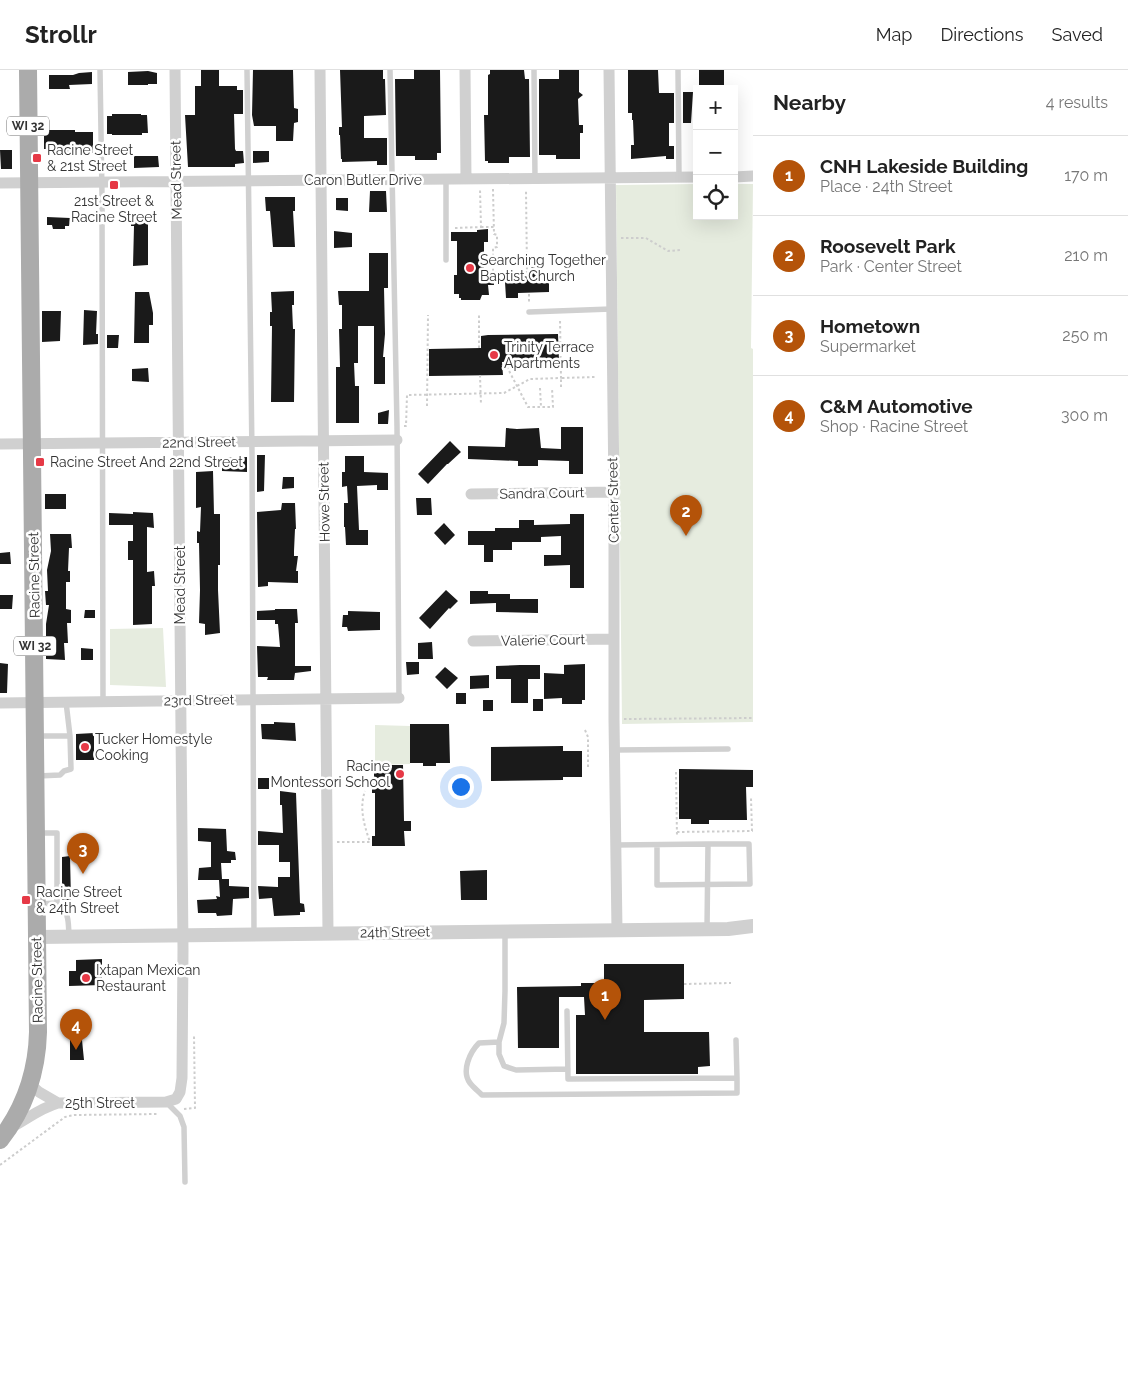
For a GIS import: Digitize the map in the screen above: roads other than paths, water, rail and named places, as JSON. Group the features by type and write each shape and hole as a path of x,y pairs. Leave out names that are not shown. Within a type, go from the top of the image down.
{"main road":[{"name":"Racine Street","path":"4,1135 22,1107 30,1084 38,1044 28,70"}],"street":[{"name":"Mead Street","path":"171,1101 180,1092 182,1078 183,935 175,70"},
{"name":"Howe Street","path":"320,70 328,933"},
{"path":"465,70 466,179"},
{"name":"Center Street","path":"609,70 617,930"},
{"path":"738,177 753,176"},
{"name":"Caron Butler Drive","path":"0,183 693,177"},
{"name":"22nd Street","path":"0,444 397,440"},
{"name":"Sandra Court","path":"471,494 614,492"},
{"name":"Valerie Court","path":"473,641 614,639"},
{"name":"23rd Street","path":"0,702 399,698"},
{"name":"24th Street","path":"37,937 736,929 753,926"},
{"name":"25th Street","path":"30,1084 39,1092 58,1103 171,1101"},
{"path":"4,1135 40,1109 58,1103"}],"lane":[{"path":"100,70 104,702"},
{"path":"247,70 252,441 254,934"},
{"path":"390,70 397,426 399,698"},
{"path":"534,70 536,178"},
{"path":"678,70 679,177"},
{"path":"446,179 446,260"},
{"path":"529,312 611,310"},
{"path":"36,776 60,775 71,768 66,702"},
{"path":"35,736 70,736"},
{"path":"614,750 728,749"},
{"path":"36,833 57,833 57,903"},
{"path":"708,844 708,929"},
{"path":"616,845 749,844 750,884 657,885 657,845"},
{"path":"37,904 57,903 66,910 69,936"},
{"path":"505,931 506,992 504,1023 498,1054 504,1066 516,1070 568,1069"},
{"path":"568,1011 568,1079 737,1078"},
{"path":"499,1042 479,1043 471,1051 466,1071 469,1082 482,1095 737,1093 736,1040"},
{"path":"171,1101 184,1127 185,1182"}],"place":[{"name":"Racine Street & 21st Street","path":"37,158"},
{"name":"21st Street & Racine Street","path":"114,185"},
{"name":"Searching Together Baptist Church","path":"470,268"},
{"name":"Trinity Terrace Apartments","path":"494,355"},
{"name":"Racine Street And 22nd Street","path":"40,462"},
{"name":"Roosevelt Park","path":"686,536"},
{"name":"Tucker Homestyle Cooking","path":"85,747"},
{"name":"Racine Montessori School","path":"400,774"},
{"name":"Hometown","path":"83,874"},
{"name":"Racine Street & 24th Street","path":"26,900"},
{"name":"Ixtapan Mexican Restaurant","path":"86,978"},
{"name":"CNH Lakeside Building","path":"605,1020"},
{"name":"C&M Automotive","path":"76,1050"}]}
